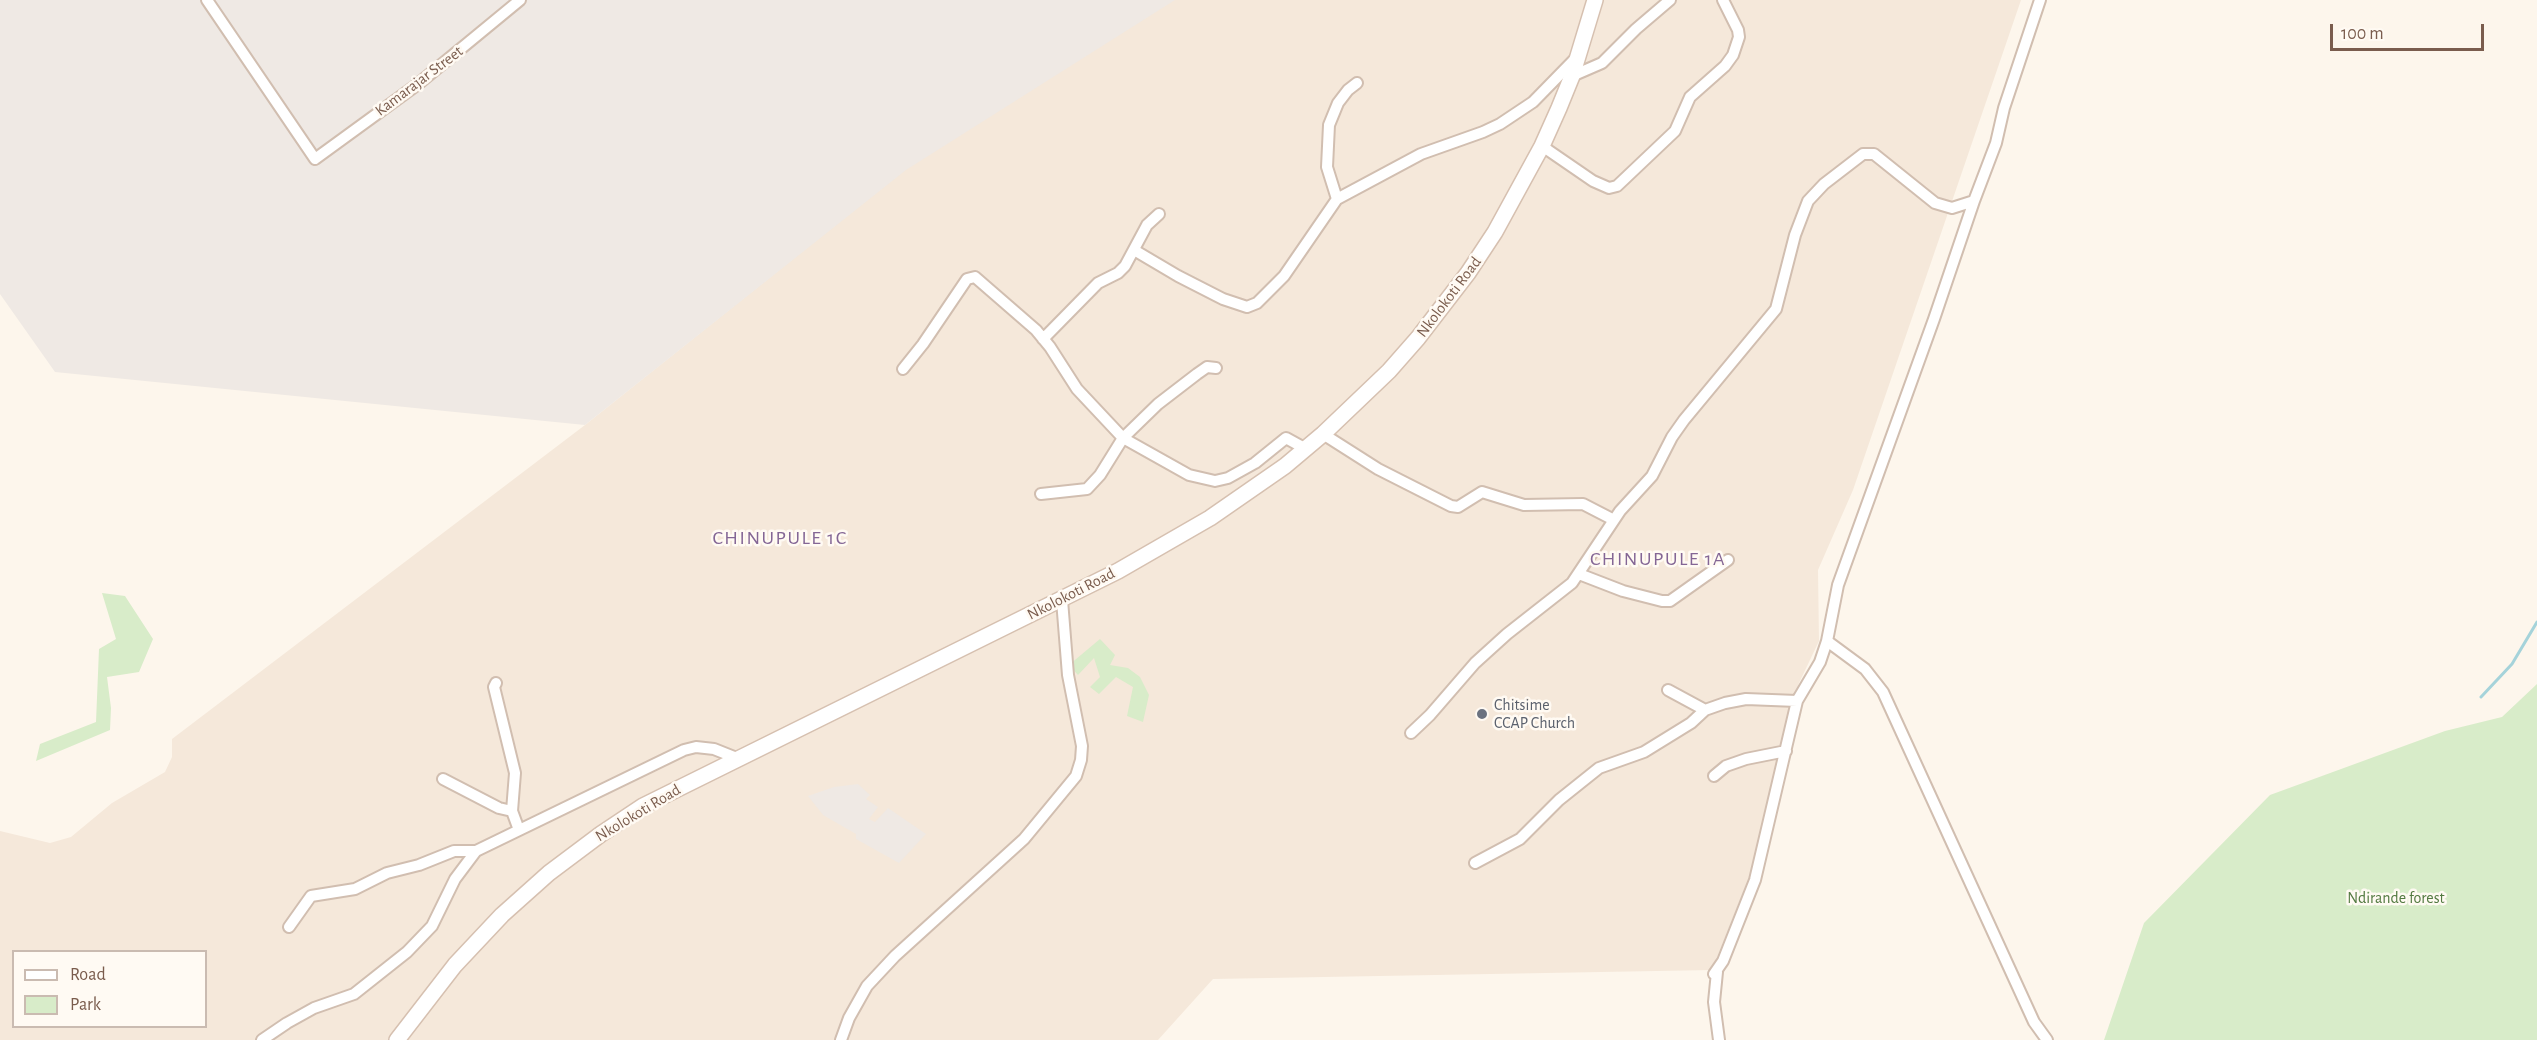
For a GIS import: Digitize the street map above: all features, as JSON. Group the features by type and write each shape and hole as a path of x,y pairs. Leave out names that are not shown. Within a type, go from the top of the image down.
{"main road":[{"name":"Nkolokoti Road","path":"397,1040 455,965 502,915 549,873 643,806 923,666 1062,600 1165,545 1210,518 1323,434 1418,338 1496,232 1542,146 1572,76 1595,0"}],"street":[{"name":"Kamarajar Street","path":"207,0 315,159 418,84 520,0"},
{"path":"1572,76 1602,63 1636,29 1671,0"},
{"path":"1542,146 1593,181 1609,188 1617,186 1675,131 1690,97 1725,66 1733,55 1739,38 1738,30 1724,0"},
{"path":"1719,1040 1714,1002 1715,973 1723,961 1755,880 1797,700 1820,662 1827,641 1838,585 1996,143 2004,108 2040,0"},
{"path":"1134,250 1200,288 1247,307 1263,299 1284,276 1337,199 1421,154 1500,124 1533,102 1579,56"},
{"path":"1337,199 1327,167 1329,125 1338,103 1357,83"},
{"path":"1410,733 1430,715 1475,663 1507,633 1558,596 1579,574 1614,520 1652,476 1672,437 1684,420 1776,309 1795,235 1808,201 1824,184 1863,154 1874,154 1935,203 1952,208 1974,201"},
{"path":"1043,339 1093,287 1118,273 1134,250 1147,225 1159,214"},
{"path":"903,369 970,277 975,277 1043,339 1077,389 1123,438 1189,475 1215,481 1242,471 1270,452 1283,439 1290,439 1305,449"},
{"path":"1041,495 1086,489 1100,475 1123,438 1158,404 1207,367 1216,368"},
{"path":"1323,434 1378,469 1454,507 1482,492 1524,505 1583,504 1614,520"},
{"path":"1579,574 1623,591 1670,601 1728,560"},
{"path":"841,1040 849,1018 867,986 903,948 1024,839 1076,776 1082,746 1068,675 1062,600"},
{"path":"1827,641 1865,669 1883,692 2034,1022 2047,1040"},
{"path":"496,683 494,687 515,773 512,811 519,830"},
{"path":"1668,690 1705,710"},
{"path":"1475,863 1520,839 1559,800 1599,768 1644,752 1691,723 1705,710 1746,699 1797,700"},
{"path":"262,1040 286,1023 314,1008 354,994 407,952 432,926 455,879 476,851 684,750 696,747 714,749 738,759"},
{"path":"1714,776 1726,766 1746,759 1786,751"},
{"path":"443,779 499,808 512,811"},
{"path":"289,927 311,896 355,889 387,873 419,865 454,850 476,851"}],"shaded area":[{"path":"0,0 1175,0 906,170 585,425 55,372 0,294"},
{"path":"1117,0 2021,0 1853,490 1818,570 1819,641 1799,683 1779,756 1766,835 1712,970 1213,979 1158,1040 0,1040 0,831 50,843 71,837 112,803 165,772 172,757 172,739 585,425"},
{"path":"858,784 870,795 866,799 878,807 869,819 875,822 888,808 926,834 899,863 856,839 856,834 823,815 808,796 834,787"}],"green space":[{"path":"102,593 125,596 153,639 139,672 107,677 111,708 110,730 36,761 40,744 96,722 99,649 116,639"},
{"path":"1100,639 1115,655 1110,665 1128,668 1140,677 1149,695 1143,722 1127,716 1133,687 1116,677 1099,694 1090,687 1100,677 1094,658 1078,675 1069,665"},
{"name":"Ndirande forest","path":"2537,684 2537,1040 2104,1040 2144,923 2270,795 2445,731 2502,717"}],"waterway":[{"path":"2481,697 2512,664 2537,622"}],"place":[{"name":"Chitsime CCAP Church","path":"1482,714"}],"district":[{"name":"CHINUPULE 1C","path":"780,538"},
{"name":"CHINUPULE 1A","path":"1658,559"}]}
